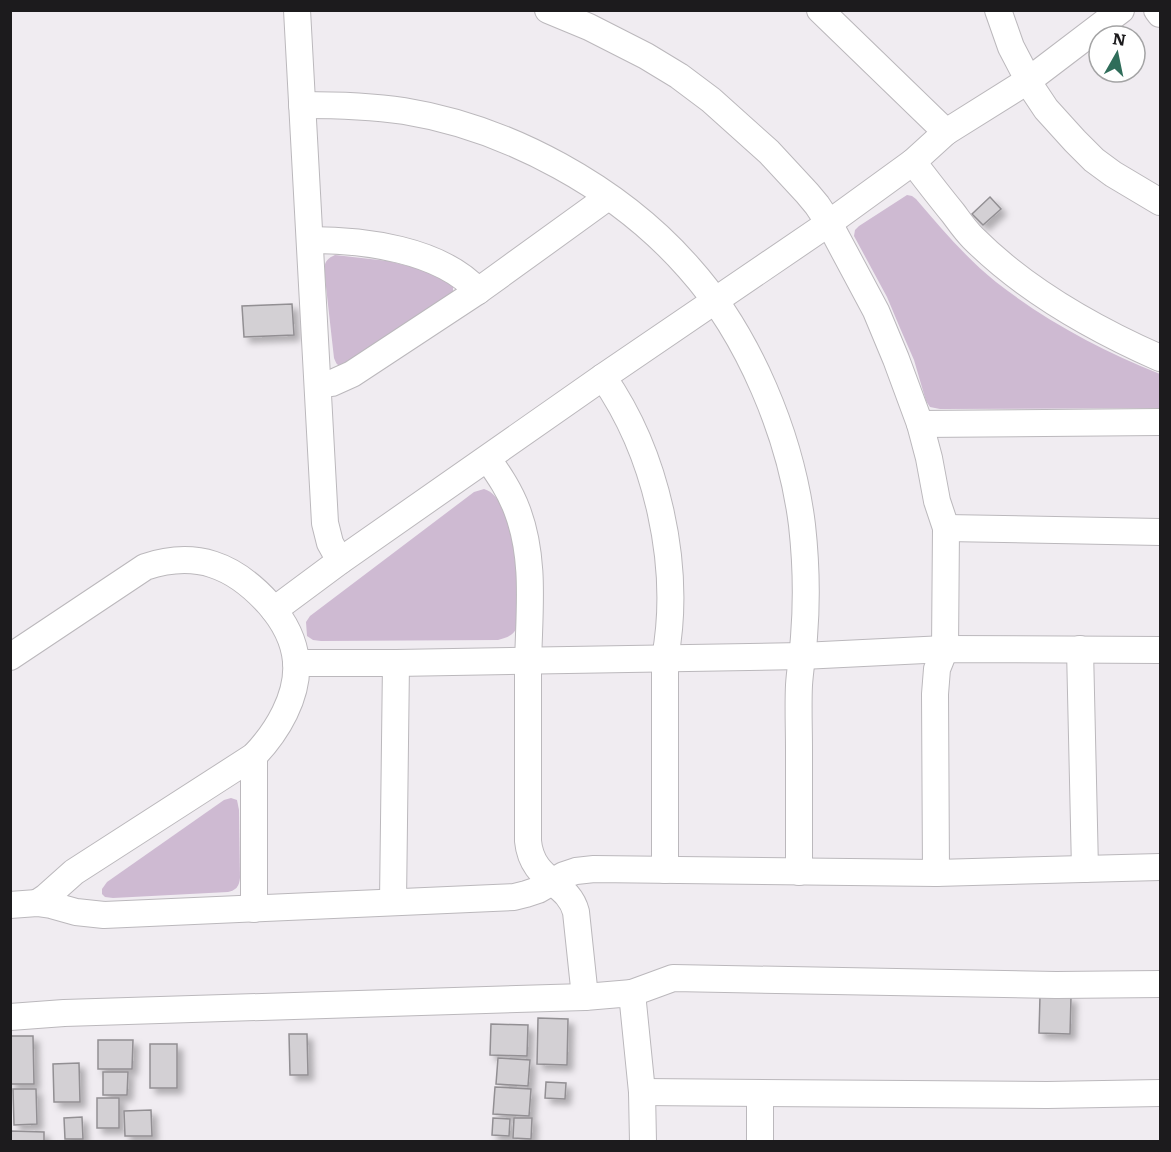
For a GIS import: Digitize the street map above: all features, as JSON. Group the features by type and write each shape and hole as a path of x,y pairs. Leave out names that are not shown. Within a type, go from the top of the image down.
{"street":[{"path":"297,10 325,522 330,543 340,561"},
{"path":"548,10 589,27 679,76 744,129 777,160 817,205 876,311 920,424 937,501 946,528 945,649 936,669 934,694 936,873"},
{"path":"820,10 946,132"},
{"path":"998,10 1011,47 1041,104 1094,160 1161,202"},
{"path":"274,610 340,561 603,377 829,223 913,162 946,132 1029,80 1121,10"},
{"path":"1157,10 1161,14"},
{"path":"302,105 375,107 435,118 470,128 542,156 576,175 608,197 659,237 690,268 734,330 777,420 789,460 802,525 806,599 799,684 799,872"},
{"path":"913,162 970,235 1014,275 1047,298 1100,329 1161,358"},
{"path":"318,385 332,383 352,374 478,291 608,197"},
{"path":"309,240 364,244 420,256 459,273 478,291"},
{"path":"603,377 636,438 653,484 666,542 670,605 664,658 665,870"},
{"path":"920,424 1161,422"},
{"path":"488,459 518,512 529,563 529,853 538,868 569,896 574,904 585,998"},
{"path":"946,528 1161,532"},
{"path":"10,657 136,572 162,562 178,560 215,565 236,575 256,590 274,610 292,641 296,663 294,684 287,706 277,728 254,756 74,873 37,903"},
{"path":"296,663 802,656 945,649 1161,650"},
{"path":"1080,649 1085,869"},
{"path":"393,902 396,663"},
{"path":"254,756 254,909"},
{"path":"10,905 37,903 90,915 514,897 553,883 564,875 594,869 936,873 1161,867"},
{"path":"10,1017 76,1013 585,998 632,993 673,978 1056,986 1161,984"},
{"path":"632,993 642,1092 644,1142"},
{"path":"642,1092 1047,1095 1161,1093"},
{"path":"760,1093 760,1142"}],"shaded area":[{"path":"907,195 916,199 974,263 1015,296 1075,334 1160,374 1160,408 940,409 930,407 926,401 914,360 887,297 854,236 859,226"},
{"path":"335,255 388,261 420,269 438,275 453,284 453,293 342,366 336,363 334,358 324,269 327,260"},
{"path":"484,489 495,496 504,510 513,548 518,621 512,634 498,640 321,641 307,636 306,622 310,616 474,492"},
{"path":"231,798 237,800 239,810 240,878 235,889 228,892 113,898 102,894 102,889 107,882 224,800"}],"building":[{"path":"990,197 1001,209 983,225 972,214"},
{"path":"292,304 294,335 244,337 242,306"},
{"path":"1040,996 1071,997 1070,1034 1039,1033"},
{"path":"538,1018 568,1019 567,1065 537,1064"},
{"path":"491,1024 528,1025 527,1056 490,1055"},
{"path":"289,1034 307,1034 308,1075 290,1075"},
{"path":"10,1036 33,1036 34,1084 10,1084"},
{"path":"98,1040 133,1040 132,1069 98,1069"},
{"path":"150,1044 177,1044 177,1088 150,1088"},
{"path":"498,1058 530,1060 528,1086 496,1084"},
{"path":"79,1063 80,1102 54,1102 53,1064"},
{"path":"103,1072 128,1072 127,1095 103,1095"},
{"path":"546,1082 566,1083 565,1099 545,1098"},
{"path":"495,1087 531,1089 529,1116 493,1114"},
{"path":"13,1089 36,1089 37,1124 14,1125"},
{"path":"97,1098 119,1098 119,1128 97,1128"},
{"path":"151,1110 152,1136 125,1136 124,1111"},
{"path":"82,1117 83,1139 65,1139 64,1118"},
{"path":"493,1118 510,1119 509,1136 492,1135"},
{"path":"514,1118 532,1118 531,1139 513,1138"},
{"path":"10,1131 44,1132 44,1142 10,1142"}]}
